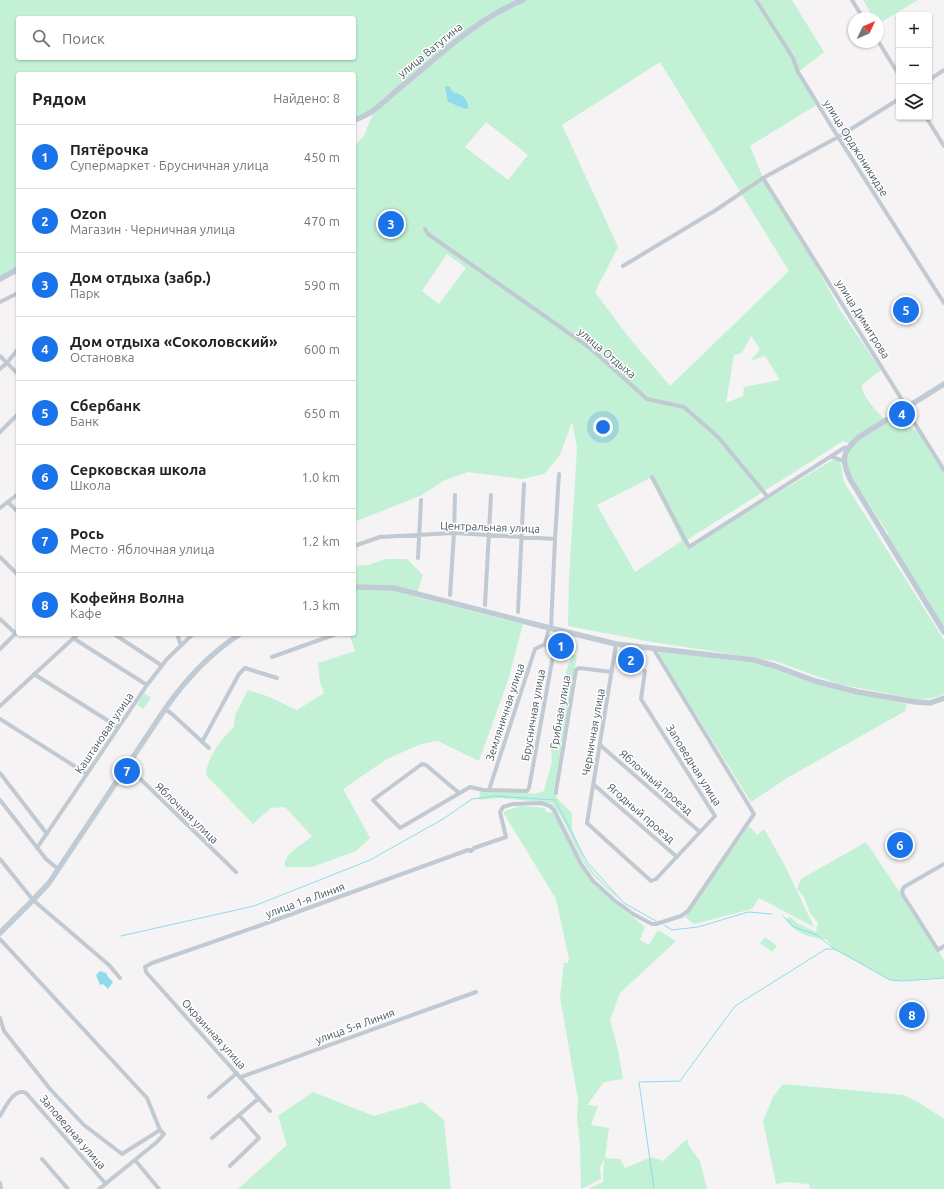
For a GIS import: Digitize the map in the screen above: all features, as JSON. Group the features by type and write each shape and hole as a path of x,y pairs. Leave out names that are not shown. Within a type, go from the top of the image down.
{"street":[{"name":"улица Ватутина","path":"356,120 360,119 377,109 391,95 464,34 496,12 523,0"},
{"name":"улица Орджоникидзе","path":"756,0 793,58 798,72 838,137 944,303"},
{"path":"852,0 859,12"},
{"path":"882,48 896,70"},
{"path":"932,78 944,70"},
{"path":"623,266 716,210 763,178 838,137 896,101"},
{"path":"928,120 944,146"},
{"name":"улица Димитрова","path":"763,178 904,402 905,408 944,470"},
{"name":"улица Отдыха","path":"425,229 428,234 590,348 647,399 684,407 718,437 767,496"},
{"path":"0,279 16,270"},
{"path":"0,302 16,294"},
{"path":"0,369 7,363 16,351"},
{"path":"0,356 16,372"},
{"path":"944,384 859,437 844,454 843,461 850,479 944,632"},
{"path":"0,432 16,416"},
{"path":"652,477 689,547 831,456 844,448 849,447"},
{"path":"831,456 843,461"},
{"path":"545,644 550,628 559,474"},
{"path":"518,612 524,484"},
{"path":"450,595 455,495"},
{"path":"485,605 491,495"},
{"path":"0,508 16,496"},
{"path":"418,558 421,500"},
{"path":"8,502 16,510"},
{"name":"Центральная улица","path":"356,545 380,538 454,533 555,539"},
{"path":"0,557 16,573"},
{"path":"356,586 394,588 616,644 754,660 836,687 888,698 916,702 930,702 944,698"},
{"path":"0,619 16,632"},
{"path":"0,649 16,634"},
{"path":"0,706 76,636"},
{"path":"117,636 161,665"},
{"path":"178,636 181,645"},
{"name":"Каштановая улица","path":"38,848 161,665 191,636"},
{"path":"0,933 49,883 165,709 184,683 212,655 237,636"},
{"path":"272,657 330,636"},
{"path":"73,638 147,685"},
{"name":"Земляничная улица","path":"489,790 536,649 545,644"},
{"name":"Брусничная улица","path":"489,790 527,791 529,788 553,656 545,644"},
{"name":"Черничная улица","path":"587,823 616,644"},
{"name":"улица 1-я Линия","path":"145,967 152,963 468,850 471,851 474,848 506,837 500,812 503,807 513,804 541,803 550,806 554,810 582,864 593,881 633,914 652,924 656,924 686,913 710,881 754,814 653,648"},
{"path":"202,742 239,674 245,668 277,678"},
{"name":"Грибная улица","path":"556,793 576,670 579,668 612,672"},
{"name":"Заповедная улица","path":"587,823 650,881 656,879 715,816 641,699 645,670"},
{"path":"34,674 118,727"},
{"path":"165,709 209,748"},
{"path":"0,719 87,774"},
{"name":"Яблочный проезд","path":"600,745 700,832"},
{"path":"459,793 426,765 422,764 373,800 400,828 470,787 489,790"},
{"name":"Яблочная улица","path":"127,766 236,872"},
{"path":"0,774 47,834"},
{"name":"Ягодный проезд","path":"593,784 677,857"},
{"path":"0,800 46,859 58,869"},
{"path":"0,859 33,900 109,965 120,978"},
{"path":"944,864 904,887 902,891 903,895 938,950 944,946"},
{"path":"0,939 147,1098 160,1130 164,1134 157,1142 100,1189"},
{"name":"Окраинная улица","path":"145,967 146,972 270,1111"},
{"name":"улица 5-я Линия","path":"241,1077 476,992"},
{"path":"0,1018 4,1031 50,1089 84,1125 122,1154 160,1130"},
{"path":"209,1097 236,1072"},
{"name":"Заповедная улица","path":"0,1116 12,1098 23,1091 106,1184"},
{"path":"212,1138 259,1098"},
{"path":"230,1166 259,1138 239,1115"},
{"path":"42,1159 68,1189"},
{"path":"135,1160 159,1189"},
{"path":"0,1183 1,1189"}],"green space":[{"path":"0,0 792,0 824,52 798,72 818,104 750,146 763,178 805,246 840,310 881,370 862,385 864,394 874,408 885,419 892,415 904,419 912,429 918,431 944,473 944,629 888,533 852,478 844,460 850,444 843,441 687,540 686,549 834,459 840,461 844,482 944,640 944,694 937,697 920,700 839,684 775,661 652,642 568,626 569,579 577,448 572,422 560,455 544,474 522,479 468,472 445,480 420,496 356,521 356,144 364,136 374,111 356,119 356,72 16,72 16,270 0,279","holes":["660,62 789,271 670,386 627,335 595,292 618,247 562,125","449,86 463,109 456,105 448,102","486,122 528,155 508,180 465,147","447,254 466,268 439,304 422,291","751,336 760,349 750,361 765,356 780,380 744,387 743,396 726,403 734,355 742,353","650,478 682,541 635,572 597,505"]},
{"path":"863,0 918,0 884,20 884,12 870,12"},
{"path":"386,559 407,559 423,575 416,597 523,624 508,680 479,761 438,741 421,744 387,759 343,789 370,838 356,851 312,867 285,867 285,862 290,853 312,836 285,807 271,808 253,824 206,775 207,769 216,749 234,727 235,715 248,690 267,696 297,710 324,693 320,682 318,663 355,651 350,636 356,636 356,566 368,565"},
{"path":"659,651 753,663 775,668 817,684 907,704 905,711 787,778 751,802 659,655"},
{"path":"572,655 577,655 554,791 557,798 572,813 572,830 585,861 595,874 622,902 592,874 584,863 565,824 551,803 499,798 479,800 480,792 502,790 534,794 544,791 552,761 551,748 562,699 565,675"},
{"path":"144,693 151,698 143,709 137,705"},
{"path":"520,806 545,808 546,812 553,812 582,869 596,887 645,927 640,940 649,945 658,930 676,941 620,993 610,1020 618,1050 623,1079 604,1082 587,1105 598,1106 591,1125 609,1128 605,1158 620,1159 625,1168 652,1157 663,1161 687,1139 689,1146 700,1161 707,1189 588,1189 603,1182 604,1159 600,1168 601,1179 581,1189 580,1145 577,1118 578,1100 560,997 564,963 568,963 569,959 556,899 503,812"},
{"path":"749,826 757,835 764,829 784,864 814,927 759,898 752,909 694,924 685,917"},
{"path":"866,842 944,960 944,978 903,981 890,980 834,949 826,939 803,934 793,928 785,919 790,917 797,923 816,932 818,923 810,913 804,897 797,889 801,879"},
{"path":"765,937 777,946 772,952 760,943"},
{"path":"783,1084 904,1095 920,1103 944,1119 944,1189 810,1189 809,1184 786,1182 776,1184 763,1121 773,1097"},
{"path":"313,1092 374,1116 422,1102 444,1120 451,1189 238,1189 287,1145 278,1116"}],"water":[{"path":"449,86 454,93 465,98 468,109 448,102 445,87"},
{"path":"100,971 106,973 113,982 108,989 103,984 100,985 96,975"}],"waterway":[{"path":"121,936 254,906 370,860 443,819 472,799 495,796 555,800 587,862 624,903 656,921"},
{"path":"664,925 672,930 698,927 748,912 772,914"},
{"path":"783,916 794,927 817,935 834,949"},
{"path":"654,1189 639,1082 680,1081 735,1006 826,949 834,949 890,980 903,981 944,978"}],"place":[{"name":"Дом отдыха (забр.)","path":"391,224"},
{"name":"Сбербанк","path":"906,310"},
{"name":"Дом отдыха «Соколовский»","path":"902,414"},
{"name":"Пятёрочка","path":"561,646"},
{"name":"Ozon","path":"631,660"},
{"name":"Рось","path":"127,771"},
{"name":"Серковская школа","path":"900,845"},
{"name":"Кофейня Волна","path":"912,1015"}]}
